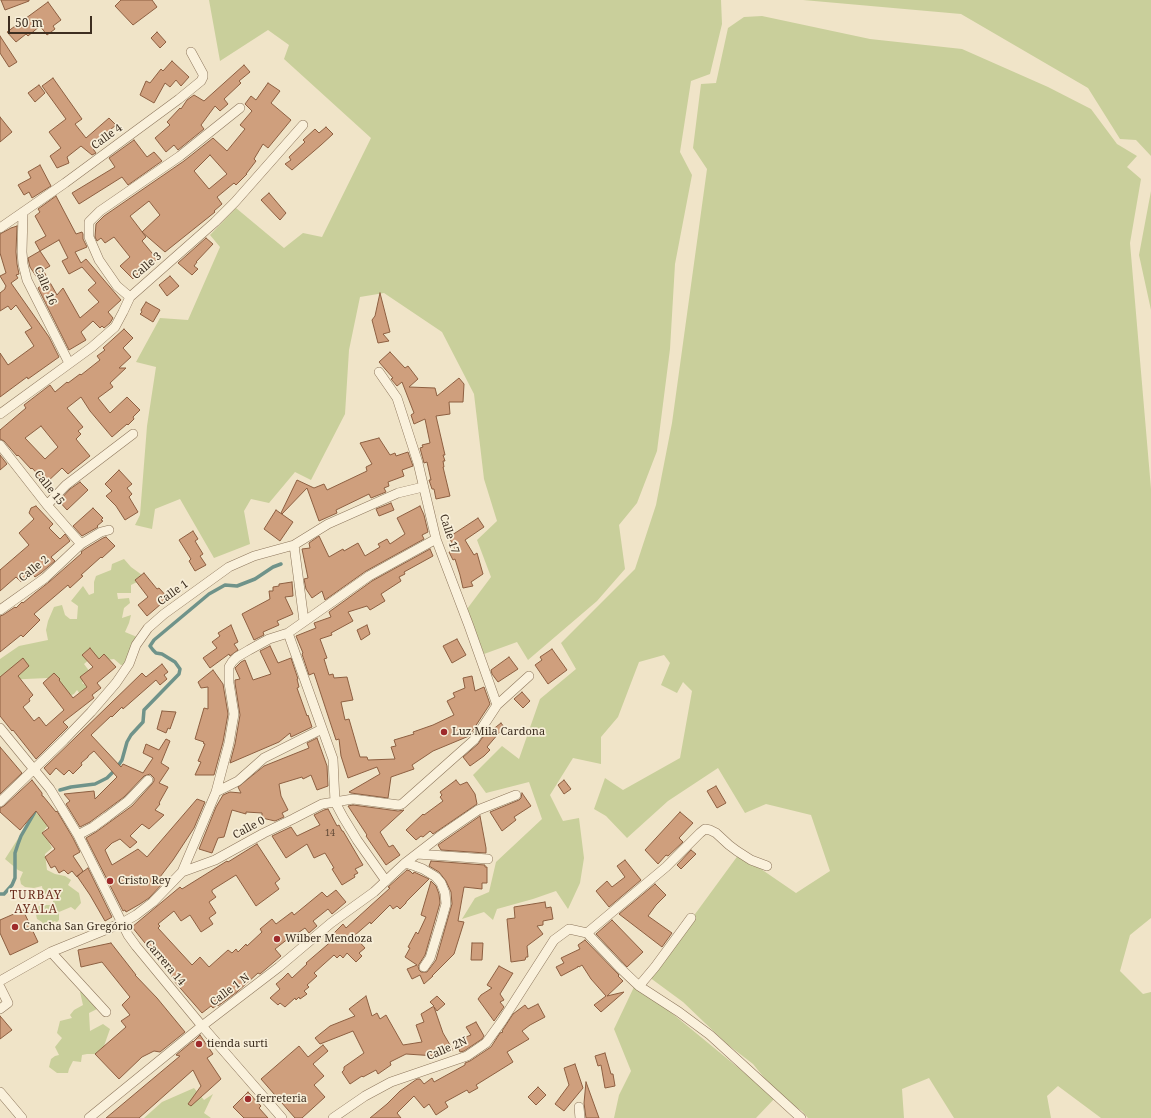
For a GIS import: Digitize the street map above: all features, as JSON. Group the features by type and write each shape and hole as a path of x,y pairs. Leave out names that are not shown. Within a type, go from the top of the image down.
{"street":[{"name":"Calle 4","path":"0,228 65,183 179,99 201,80 203,74 191,52"},
{"path":"130,297 118,286 98,260 89,237 89,222 100,211 180,156 240,108"},
{"name":"Calle 3","path":"0,414 92,347 115,327 130,297 215,222 235,202 303,125"},
{"name":"Calle 16","path":"23,212 23,264 28,280 69,363"},
{"name":"Calle 17","path":"379,372 397,398 418,463 436,539 497,705"},
{"path":"47,505 66,485 133,434"},
{"name":"Calle 15","path":"0,445 47,505 81,544"},
{"name":"Calle 1","path":"0,802 91,712 116,683 129,664 136,645 148,628 164,614 229,567 254,556 294,545 328,524 398,493 423,487"},
{"name":"Calle 2","path":"0,610 45,578 81,544 101,532 110,530"},
{"path":"182,872 216,792 229,743 234,714 229,683 229,667 232,662 237,657 269,639 288,633 369,576 436,539"},
{"path":"294,545 304,621"},
{"path":"288,633 333,759 336,802 353,834 386,881"},
{"name":"Calle 0","path":"0,981 51,952 136,916 153,902 182,872 215,860 264,833 322,804 353,800 402,804 474,740 497,705 530,676"},
{"name":"Carrera 14","path":"0,728 50,789 78,834 128,935 202,1026 282,1118"},
{"path":"216,792 238,781 264,758 322,729"},
{"path":"78,834 107,818 128,801 148,780"},
{"name":"Calle 1 N","path":"89,1118 202,1026 374,892 405,863 440,836 478,810 516,795"},
{"path":"767,866 752,860 729,846 716,833 705,829 684,848 666,868 587,933 639,986 679,1012 710,1035 801,1118"},
{"path":"417,854 488,859"},
{"path":"405,863 423,869 436,877 441,883 445,893 446,904 441,922 430,958 424,967"},
{"path":"639,986 691,918"},
{"name":"Calle 2N","path":"333,1118 365,1096 391,1082 467,1056 486,1043 502,1021 554,940 569,929 587,933"},
{"path":"51,952 106,1012"},
{"path":"0,987 4,1006"},
{"path":"0,1092 22,1118"},
{"path":"579,1107 580,1118"}],"green space":[{"path":"209,0 721,0 722,24 710,74 691,81 680,152 692,175 675,264 670,349 657,451 637,503 619,525 625,569 597,601 528,660 517,642 484,654 467,609 491,577 477,540 497,521 484,479 474,394 442,332 384,293 360,297 349,350 345,414 311,480 295,472 269,503 251,499 244,511 250,544 214,558 180,499 155,509 152,529 135,525 140,515 147,426 156,367 136,362 160,318 188,320 220,247 210,235 236,208 284,248 303,233 322,237 371,138 284,59 289,45 268,30 220,61"},
{"path":"803,0 1151,0 1151,156 1136,140 1120,139 1088,88 961,14"},
{"path":"762,16 870,39 962,49 1048,87 1091,109 1117,144 1137,156 1127,167 1141,179 1130,243 1151,489 1151,918 1130,935 1120,971 1143,994 1151,992 1151,1118 1101,1118 1058,1086 1047,1096 1051,1118 954,1118 929,1078 902,1089 904,1118 808,1118 802,1111 779,1096 753,1064 727,1044 683,1002 649,977 739,854 796,893 830,871 811,815 766,804 745,813 718,768 668,801 627,838 606,816 594,809 605,778 623,790 680,758 692,691 683,682 677,693 661,685 670,663 664,655 639,662 618,717 601,737 601,764 573,758 550,795 563,821 579,818 584,858 580,883 568,909 556,891 497,909 493,920 484,912 462,919 475,898 489,892 496,862 542,819 529,782 486,793 473,775 502,746 519,759 540,699 576,669 561,643 635,569 656,505 672,423 707,169 693,148 701,84 716,83 728,28 744,17"},
{"path":"1151,191 1151,310 1139,255"},
{"path":"124,559 131,567 142,575 137,582 131,585 131,593 117,593 118,599 129,598 130,603 124,608 122,618 131,615 125,632 137,637 129,664 121,665 114,659 106,660 91,658 84,664 90,672 82,683 89,687 80,694 77,690 74,694 69,696 48,678 3,680 0,678 0,659 19,646 48,640 46,630 54,607 62,605 65,615 70,619 77,619 78,606 71,601 83,586 89,595 94,593 94,582 96,576 111,570 112,564"},
{"path":"35,812 50,823 42,833 52,848 45,854 47,870 55,874 65,876 71,880 68,885 79,893 81,903 75,910 71,907 59,912 59,920 57,922 54,921 50,927 44,927 42,922 37,919 35,910 40,905 53,905 53,896 49,891 46,894 43,893 42,886 34,888 25,887 21,884 20,879 23,872 18,870 5,859"},
{"path":"634,987 668,1010 775,1098 756,1118 614,1118 619,1095 631,1071 614,1029"},
{"path":"86,990 97,1003 97,1009 89,1013 90,1031 103,1024 110,1029 104,1046 95,1054 82,1055 81,1062 73,1061 68,1073 57,1073 49,1067 51,1059 59,1055 55,1047 62,1038 57,1033 60,1021 72,1018 70,1015 74,1010 83,1005 80,992"},
{"path":"194,1088 204,1100 213,1094 204,1113 211,1118 144,1118 162,1102"}],"building":[{"path":"1,0 29,0 29,1 5,10"},
{"path":"121,0 152,0 157,7 133,25 115,6"},
{"path":"48,2 61,20 53,26 55,29 47,35 40,26 28,36 26,34 16,42 7,32"},
{"path":"157,32 166,42 160,48 151,38"},
{"path":"0,36 17,62 9,67 0,53"},
{"path":"172,61 189,77 181,86 176,80 170,87 165,83 154,103 140,95 146,81 150,83 161,69 163,71"},
{"path":"244,65 250,72 239,81 241,83 224,99 228,104 220,111 215,106 201,125 204,129 178,150 174,145 166,152 155,138 170,125 167,122 180,108 181,109 187,100 194,95 204,101"},
{"path":"53,78 82,119 75,124 86,138 109,118 116,125 91,146 96,153 92,155 81,146 67,157 69,163 57,168 50,156 61,148 49,132 66,119 42,86"},
{"path":"268,83 280,91 271,103 291,120 268,148 263,144 254,159 256,161 247,174 236,185 234,183 217,197 222,204 214,211 215,212 165,252 143,232 146,237 142,241 157,259 145,269 144,268 133,279 120,266 130,257 114,237 105,243 101,238 97,241 95,237 96,224 104,216 184,161 213,138 227,151 245,129 240,125 252,111 245,104 251,96 256,100","holes":["210,155 227,174 209,189 194,171","149,201 160,215 142,232 130,216"]},
{"path":"39,85 45,93 35,102 28,93"},
{"path":"0,117 12,132 0,142"},
{"path":"326,127 333,134 321,145 292,170 285,164 291,160 289,157 305,142 303,140 315,129 319,133"},
{"path":"134,140 147,157 154,152 162,161 128,185 122,177 79,204 72,193 115,167 109,158"},
{"path":"40,165 51,186 32,198 29,192 24,195 18,185 31,178 28,172"},
{"path":"269,193 286,213 280,220 261,200"},
{"path":"56,196 76,234 82,232 83,234 83,239 87,247 75,252 81,263 86,259 121,300 108,312 113,318 110,323 104,328 102,326 100,328 93,321 81,332 86,340 69,350 38,288 42,285 29,263 28,258 40,251 35,242 46,236 35,216 40,212 38,209","holes":["59,240 68,258 62,261 69,274 82,267 96,283 88,290 99,302 80,318 63,288 57,295 43,270 50,266 40,251"]},
{"path":"17,226 16,252 19,274 16,275 18,278 11,283 49,337 59,357 28,379 27,377 0,397 0,353 8,365 34,346 25,332 32,328 16,305 11,310 8,306 0,311 0,293 6,286 0,276 6,273 0,253 0,234"},
{"path":"206,238 213,244 196,262 194,266 198,269 192,275 178,263"},
{"path":"170,276 179,286 167,296 159,285"},
{"path":"380,293 390,332 383,334 389,341 378,343 372,320 375,316"},
{"path":"146,302 160,310 153,322 140,314"},
{"path":"124,329 133,338 123,348 131,357 119,368 126,368 110,383 113,387 98,398 110,413 127,397 140,410 128,425 127,424 112,437 90,411 81,397 67,408 83,427 78,431 81,434 76,439 90,456 68,474 62,468 46,483 32,468 31,469 18,455 17,456 4,441 0,439 0,430 26,408 24,405 50,385 55,392 67,382 68,383 80,374 81,375 100,360 97,356 105,350 103,348","holes":["41,426 58,447 45,459 25,438"]},
{"path":"390,352 405,368 408,366 418,379 409,387 435,388 437,396 459,378 464,384 463,402 449,402 450,414 436,416 445,455 443,455 445,461 443,461 443,467 450,496 436,499 434,489 432,489 429,480 431,480 427,462 424,463 420,448 423,447 422,445 430,443 425,419 414,424 411,415 414,413 402,382 397,386 391,379 393,378 379,362"},
{"path":"379,438 390,455 395,453 396,456 408,452 413,466 402,470 404,476 388,482 389,486 384,488 386,492 371,498 369,494 336,510 337,513 319,521 307,488 282,514 281,513 297,480 314,488 324,484 327,490 367,471 366,467 372,464 360,443"},
{"path":"0,455 7,464 0,470"},
{"path":"119,470 132,484 127,488 132,494 129,497 138,512 125,520 116,506 106,496 112,491 105,484"},
{"path":"80,482 88,490 67,510 59,501 70,489"},
{"path":"391,503 394,510 379,516 376,509"},
{"path":"36,506 53,524 49,528 60,539 65,534 70,541 51,557 55,561 41,573 35,577 31,573 21,582 16,577 0,591 0,570 29,545 19,533 34,519 29,513 31,508"},
{"path":"420,506 428,532 422,535 424,539 366,571 325,600 322,591 312,598 306,589 304,579 308,578 302,549 310,548 309,543 319,536 329,557 358,543 365,556 380,547 378,544 387,539 390,544 405,534 397,518"},
{"path":"93,508 103,518 101,520 103,521 97,526 98,527 82,536 73,526"},
{"path":"276,510 293,522 280,541 264,529"},
{"path":"478,518 484,527 465,540 474,555 477,553 483,574 471,582 473,586 463,588 455,559 453,560 449,552 455,549 449,537"},
{"path":"193,531 198,539 195,541 203,554 200,556 206,565 195,571 189,561 191,559 179,540"},
{"path":"106,537 115,546 81,575 83,576 70,588 68,585 34,614 40,620 23,637 21,635 0,652 0,616 15,607 16,608 22,602 23,603 82,553 81,552"},
{"path":"430,549 433,556 404,572 405,574 399,577 401,581 381,594 385,601 370,610 367,606 348,612 353,621 331,633 332,635 320,639 327,658 324,659 329,675 333,674 334,678 347,677 353,700 341,702 345,720 349,719 360,757 367,757 368,760 395,759 391,747 396,746 394,740 414,734 413,732 454,715 447,701 455,697 453,693 465,688 463,678 472,676 475,691 484,687 490,704 469,736 433,751 412,765 414,769 391,777 388,798 351,793 349,792 380,774 377,767 348,778 341,756 339,739 336,740 314,673 309,675 302,654 303,653 296,636 316,628 314,623 331,617 329,612 372,581"},
{"path":"144,573 157,589 159,588 168,598 147,616 138,605 148,597 135,580"},
{"path":"292,582 293,596 285,597 293,614 277,621 279,625 263,632 264,635 254,640 242,614 270,599 269,591 273,591 273,587 279,586 279,584"},
{"path":"231,625 238,642 234,644 238,650 230,656 229,654 210,668 203,658 217,648 212,642 220,636 218,633"},
{"path":"367,625 370,634 361,640 357,630"},
{"path":"457,639 466,655 452,663 443,646"},
{"path":"270,646 278,663 291,658 298,679 299,687 297,688 312,727 291,737 290,733 279,742 230,763 240,715 235,680 240,679 235,668 245,660 253,680 271,674 260,651"},
{"path":"90,648 99,659 104,654 116,667 97,683 101,688 92,695 94,698 63,722 68,727 36,759 0,716 0,677 23,658 29,666 18,676 33,695 29,699 30,701 23,707 34,721 39,717 46,726 64,710 43,683 54,673 73,698 87,687 80,677 93,667 82,655"},
{"path":"552,649 567,670 548,684 535,665 542,660 540,657"},
{"path":"509,657 518,669 498,682 491,670"},
{"path":"162,664 168,672 164,675 167,679 160,685 156,680 123,709 122,707 112,717 111,716 91,735 121,767 123,764 143,773 153,758 143,753 146,744 159,750 166,739 170,741 161,763 169,768 159,783 168,787 159,803 160,804 155,810 164,815 149,829 142,824 130,836 137,842 130,848 120,839 112,843 105,850 112,865 138,849 147,857 197,799 205,802 194,828 160,877 165,881 149,898 126,912 125,910 123,911 86,838 132,806 152,784 154,778 150,774 144,776 124,797 90,822 80,827 66,804 70,801 64,794 94,791 95,799 117,777 94,751 81,763 82,765 73,774 69,770 64,775 56,768 50,775 44,768 142,673 146,677"},
{"path":"213,670 223,684 228,714 223,742 214,775 195,775 201,762 198,761 205,744 203,743 204,742 195,739 204,708 208,709 208,687 201,688 198,682"},
{"path":"522,692 530,701 523,708 514,699"},
{"path":"162,711 176,712 170,729 168,728 166,733 157,729"},
{"path":"501,723 504,727 487,747 490,750 470,766 463,757 478,744 482,738"},
{"path":"317,738 327,766 328,786 317,790 311,775 303,779 302,777 279,784 281,796 288,810 282,813 284,817 275,821 262,818 262,813 246,812 246,814 232,810 224,837 218,838 212,853 199,849 216,807 223,795 230,792 241,793 238,787 264,766 309,748 307,743"},
{"path":"0,747 22,773 0,794"},
{"path":"32,780 42,793 42,796 56,812 57,811 80,852 73,856 83,871 77,877 72,871 68,874 64,870 59,873 55,866 51,868 45,857 55,849 42,833 49,828 36,811 20,830 0,812 0,808"},
{"path":"456,780 460,785 467,782 475,794 477,804 433,834 430,831 423,837 421,836 416,840 406,830 423,814 424,815 443,801 440,797 442,795 440,792"},
{"path":"564,780 571,789 564,794 558,785"},
{"path":"716,786 726,803 717,808 707,791"},
{"path":"522,793 531,806 514,817 516,820 502,831 490,812 519,800"},
{"path":"353,805 398,811 404,810 380,832 389,847 393,845 400,855 386,865 348,806"},
{"path":"328,809 337,826 339,825 343,831 363,865 355,869 358,873 354,875 355,877 342,885 332,869 334,868 325,853 314,858 307,844 286,858 272,836 291,827 297,836 320,825 314,815"},
{"path":"680,812 693,823 679,838 683,842 668,856 666,855 658,864 645,850"},
{"path":"480,816 486,853 441,850 438,845"},
{"path":"257,844 280,879 275,883 279,889 256,906 236,875 212,890 216,897 209,902 216,913 209,918 213,924 201,932 190,915 181,921 174,911 158,924 160,926 158,928 192,965 200,957 209,967 228,950 232,953 236,949 238,952 262,932 260,929 272,919 276,924 292,912 294,915 322,892 327,897 336,890 346,902 332,914 328,909 313,921 317,926 309,933 305,928 295,935 294,934 275,949 281,956 218,1006 217,1005 213,1008 211,1006 202,1013 174,981 175,980 132,927 180,887 182,889"},
{"path":"691,850 696,854 681,869 677,865"},
{"path":"625,860 641,880 609,907 596,891 607,881 612,887 625,877 617,866"},
{"path":"431,861 485,865 485,867 487,867 487,883 482,883 482,889 464,887 458,921 464,922 454,954 424,984 420,975 412,979 407,969 417,965 405,957 410,948 408,947 416,932 418,934 426,917 421,915 431,881 436,886 440,903 425,955 418,966 421,972 427,972 436,960 452,904 451,892 446,881 439,872 429,866"},
{"path":"88,868 112,917 105,921 77,876"},
{"path":"407,870 413,874 414,872 429,879 400,909 397,906 393,909 390,905 371,924 370,922 354,936 365,948 359,953 362,956 356,962 347,953 343,958 340,955 337,958 334,955 314,973 317,976 307,985 309,987 304,991 307,994 300,999 299,997 296,1000 295,998 285,1007 280,1003 278,1005 270,998 280,989 276,984 288,973 292,978 307,964 306,963 334,939 331,936 343,924 346,928 390,888 388,887"},
{"path":"655,884 666,895 648,916 672,933 662,947 619,914"},
{"path":"545,902 546,908 551,907 553,919 543,921 543,925 537,926 543,934 527,946 528,957 526,957 525,960 511,962 507,919 515,918 514,907"},
{"name":"Cancha San Gregório","path":"23,910 38,942 10,955 0,933 0,920"},
{"path":"612,920 643,952 627,967 596,934"},
{"path":"585,940 623,981 607,996 624,992 601,1012 594,1005 606,996 591,979 582,965 561,976 556,967 564,963 561,958 580,949 578,945"},
{"path":"111,943 135,975 157,998 185,1032 160,1052 154,1051 142,1057 119,1079 95,1054 126,1027 121,1021 130,1015 122,1005 130,997 102,962 81,967 78,950"},
{"path":"472,943 483,943 482,960 471,960"},
{"path":"499,966 513,973 500,994 504,1000 500,1002 504,1007 494,1021 478,999 481,995 492,988 487,985"},
{"path":"366,996 372,1016 377,1013 380,1019 386,1015 403,1045 422,1042 416,1025 424,1022 421,1014 434,1006 430,1002 437,996 445,1004 437,1011 434,1007 443,1033 453,1050 436,1056 406,1054 390,1062 391,1065 378,1074 376,1070 363,1077 362,1076 350,1084 342,1072 344,1067 364,1053 353,1031 320,1044 315,1038 330,1026 355,1016 349,1009"},
{"path":"538,1004 545,1017 522,1031 529,1039 507,1052 513,1062 476,1085 478,1088 469,1093 467,1090 445,1102 448,1107 436,1115 429,1104 424,1108 414,1096 397,1113 401,1118 370,1118 400,1091 417,1079 420,1079 424,1084 432,1078 434,1082 465,1065 465,1063 491,1047 500,1033 503,1032 502,1031 513,1014 525,1005 528,1009"},
{"path":"0,1016 12,1030 0,1039"},
{"path":"476,1022 484,1036 464,1051 460,1052 456,1041 471,1035 466,1027"},
{"path":"200,1035 213,1054 207,1058 221,1079 191,1106 188,1104 201,1086 193,1070 139,1118 106,1118 180,1056 176,1055"},
{"path":"323,1045 328,1051 313,1064 324,1076 314,1085 325,1097 302,1118 295,1118 261,1079 299,1046 308,1057"},
{"path":"605,1053 611,1074 613,1074 615,1086 605,1088 601,1065 598,1066 595,1056"},
{"path":"575,1064 583,1088 564,1111 555,1104 569,1085 564,1068"},
{"path":"586,1082 599,1118 586,1118 584,1103"},
{"path":"538,1087 546,1095 536,1105 528,1097"},
{"name":"ferreteria","path":"248,1092 261,1106 259,1108 268,1118 244,1118 233,1107"}],"waterway":[{"path":"60,790 95,784 107,778 122,760 127,742 131,735 143,722 144,710 179,674 180,669 175,662 162,654 156,653 150,646 154,640 209,594 225,585 237,586 255,579 273,567 281,564"},
{"path":"0,894 4,894 12,885 15,878 15,853 21,836 36,810"}],"place":[{"name":"Luz Mila Cardona","path":"444,732"},
{"name":"Cristo Rey","path":"110,881"},
{"name":"Cancha San Gregório","path":"15,927"},
{"name":"Wilber Mendoza","path":"277,939"},
{"name":"tienda surti","path":"199,1044"},
{"name":"ferreteria","path":"248,1099"}],"district":[{"name":"TURBAY AYALA","path":"36,903"}]}
